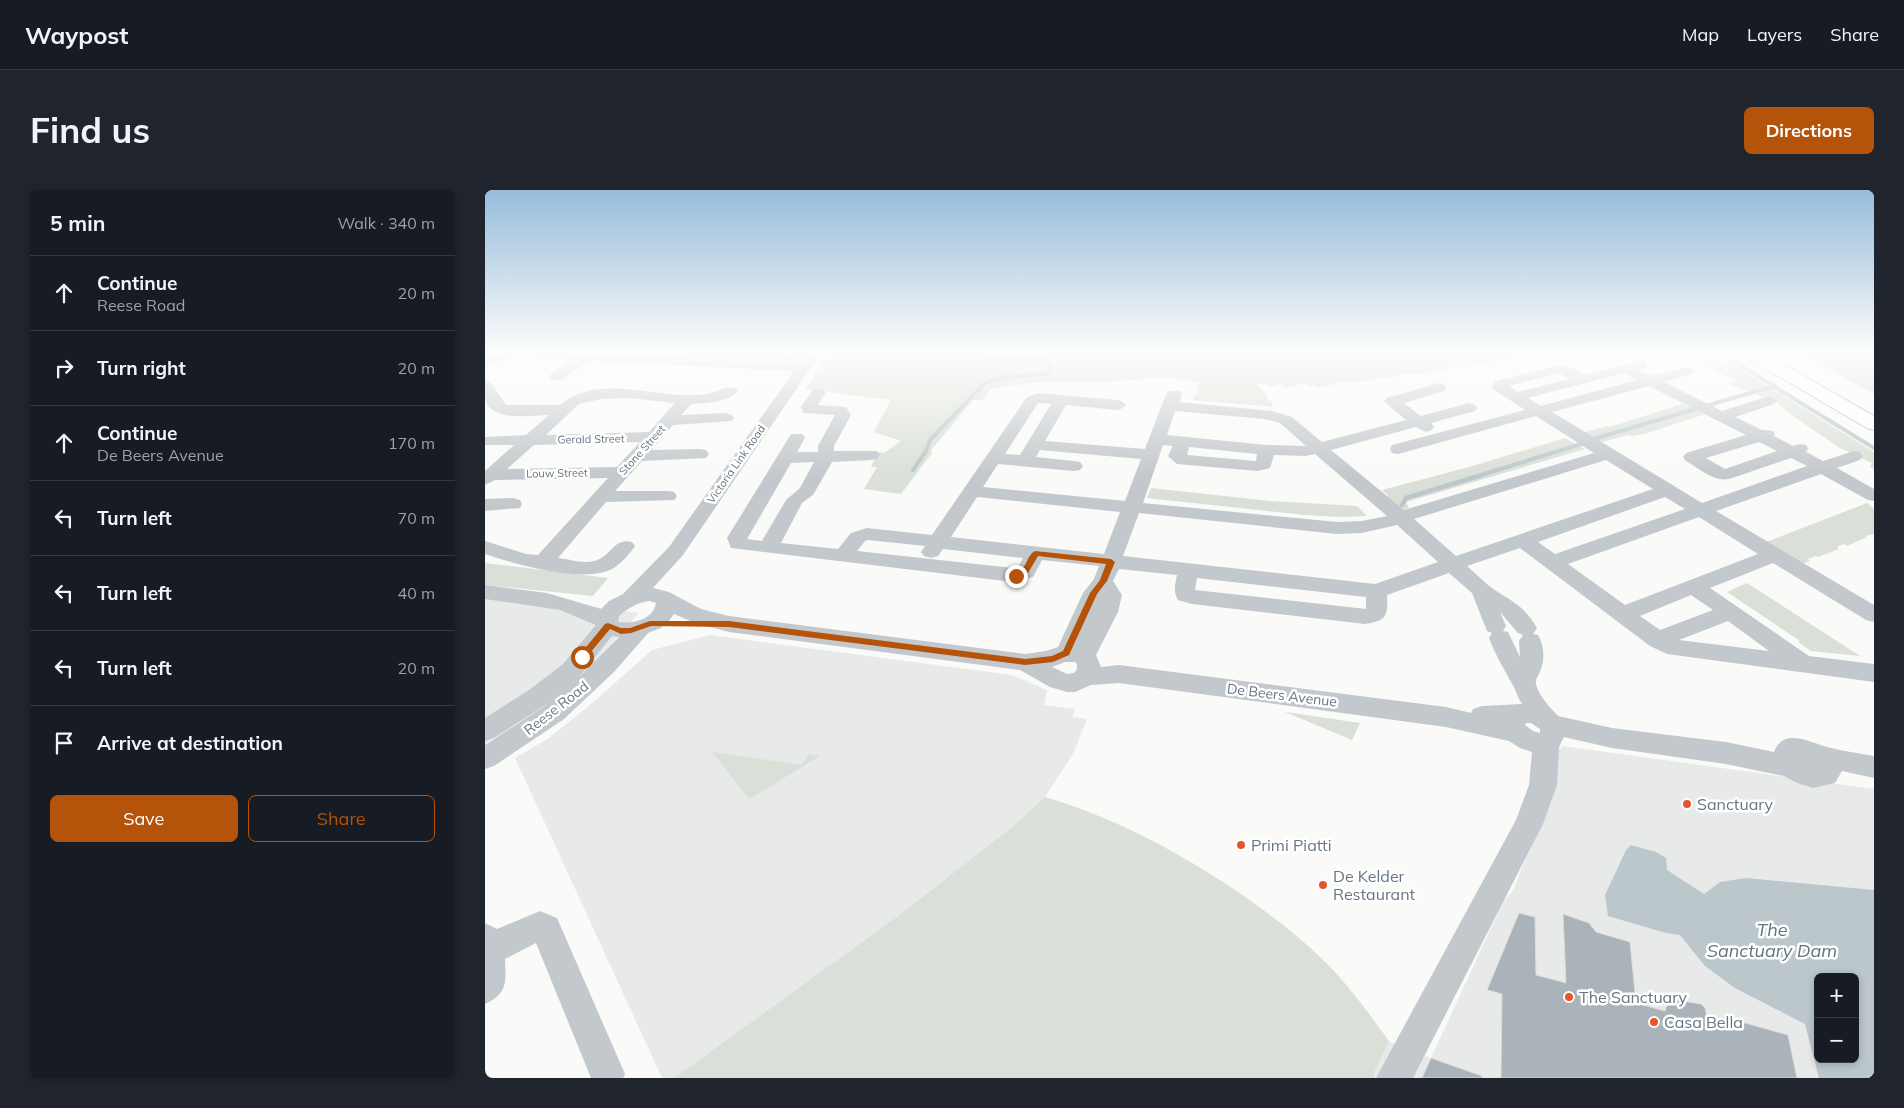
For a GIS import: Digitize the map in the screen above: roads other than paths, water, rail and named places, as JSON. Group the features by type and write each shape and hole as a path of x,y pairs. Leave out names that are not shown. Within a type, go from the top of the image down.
{"main road":[{"path":"1824,394 1874,424"},
{"path":"1846,394 1874,410"}],"street":[{"path":"490,394 497,407 503,410 561,410"},
{"path":"491,471 529,440 561,410 574,401 597,394"},
{"path":"605,394 686,400 715,397 721,394"},
{"name":"Victoria Link Road","path":"627,600 676,551 784,394"},
{"path":"768,548 795,500 807,490 826,456 826,446 843,413 837,410 809,410 817,394"},
{"path":"1416,394 1392,401 1441,438"},
{"path":"1510,394 1774,555 1868,606"},
{"path":"1398,449 1598,394"},
{"path":"1679,394 1822,467 1874,496"},
{"path":"923,565 1032,400 1039,398 1057,407 1114,412"},
{"name":"Stone Street","path":"543,562 686,400"},
{"path":"569,604 627,600 649,594 705,619 729,624 1025,662 1071,664 1086,632 1107,612 1111,595 1107,571 1172,400 1273,415 1286,420 1321,448 1481,590 1510,608 1521,620 1527,634 1532,657 1530,670 1532,720 1543,785 1529,824 1394,1078"},
{"path":"1721,416 1769,401"},
{"path":"1025,461 1057,407"},
{"path":"1035,445 1154,447 1183,442 1177,456 1183,460 1258,466 1264,464 1266,450 1306,452 1469,408"},
{"path":"669,420 726,418"},
{"path":"592,439 608,422"},
{"path":"1306,436 1351,425"},
{"path":"1754,492 1692,457 1782,430"},
{"name":"Gerald Street","path":"489,441 653,437"},
{"path":"797,438 736,540 738,544 1016,576 1025,572 1035,553"},
{"path":"1723,475 1810,446"},
{"path":"637,456 700,454"},
{"path":"972,490 1337,528 1362,527 1608,454"},
{"path":"786,458 871,455"},
{"path":"1553,562 1854,456"},
{"path":"993,458 1074,466"},
{"name":"Louw Street","path":"491,471 623,472"},
{"path":"843,556 858,537 864,534 1035,553 1107,571 1188,571 1184,591 1186,595 1192,597 1365,617 1372,616 1377,612 1376,591 1667,490"},
{"path":"601,498 668,496"},
{"path":"485,505 513,504"},
{"path":"1524,541 1658,640 1682,650 1874,673"},
{"path":"485,547 524,560 587,568 611,562 625,546"},
{"name":"Victoria Link Road","path":"665,600 676,551"},
{"path":"1623,614 1774,555"},
{"path":"1693,586 1804,665"},
{"path":"1481,590 1513,667 1532,720"},
{"path":"485,592 569,604 591,612 621,631 645,626 729,624"},
{"name":"Reese Road","path":"485,731 538,697 570,671 607,623 613,609 627,600"},
{"name":"Reese Road","path":"485,758 525,734 562,706 607,666 645,626 664,612 667,607 665,600"},
{"path":"1658,640 1730,612"},
{"name":"De Beers Avenue","path":"1071,664 1119,674 1446,717 1532,720 1612,738 1726,753 1789,758 1803,774 1812,777 1826,775 1823,763"},
{"path":"1823,763 1874,768"},
{"path":"1823,763 1874,776"},
{"path":"485,987 489,981 487,945 540,926 546,929 607,1074"}],"water":[{"name":"The Sanctuary Dam","path":"1631,845 1656,852 1666,858 1667,870 1704,894 1720,882 1746,878 1874,890 1874,1078 1819,1078 1815,1063 1859,1063 1859,973 1814,973 1814,1059 1805,1024 1735,988 1705,966 1680,935 1666,933 1608,916 1605,895 1626,850"}],"waterway":[{"path":"913,470 926,451 930,440 974,394"},
{"path":"1709,405 1746,394"},
{"path":"1787,394 1874,448"},
{"path":"1597,438 1699,408"},
{"path":"1478,476 1584,443"},
{"path":"1402,505 1406,498 1482,475"}],"place":[{"name":"Sanctuary","path":"1687,804"},
{"name":"Primi Piatti","path":"1241,845"},
{"name":"De Kelder Restaurant","path":"1323,885"},
{"name":"The Sanctuary","path":"1569,997"},
{"name":"Casa Bella","path":"1654,1022"}]}
